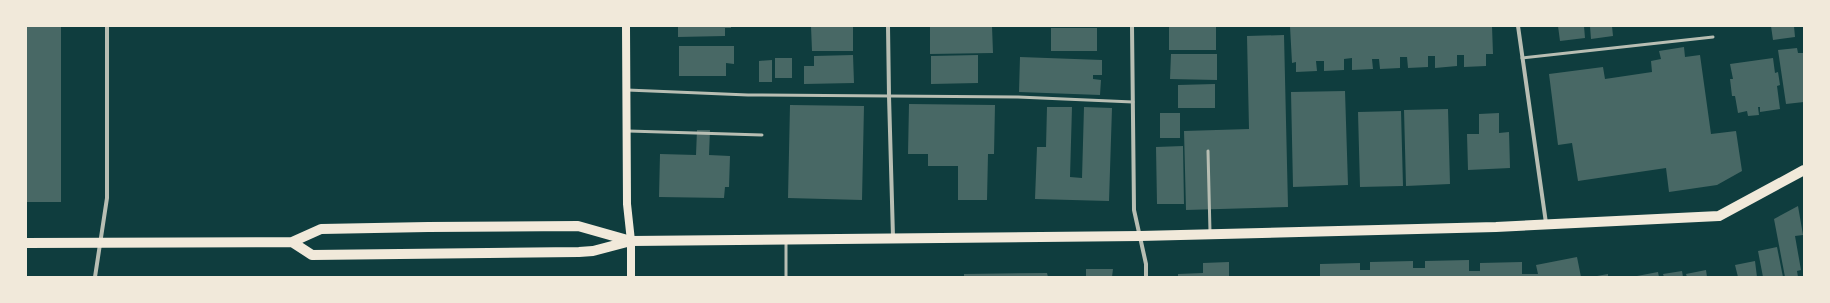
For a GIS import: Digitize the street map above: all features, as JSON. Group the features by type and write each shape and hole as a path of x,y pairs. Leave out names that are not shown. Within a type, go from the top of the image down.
{"main road":[{"path":"626,26 627,204 631,241 631,277"},
{"path":"292,242 312,255 579,252 593,251 631,241 894,240 1140,236 1496,227 1719,216 1804,170"},
{"path":"26,243 292,242 321,229 562,226 578,226 631,241"}],"street":[{"path":"95,277 107,198 107,26"},
{"path":"888,26 894,240"},
{"path":"1132,26 1134,210 1146,264 1146,277"},
{"path":"1518,26 1546,224"}],"lane":[{"path":"1522,58 1713,37"},
{"path":"626,90 748,94 1018,97 1133,102"},
{"path":"626,131 762,135"},
{"path":"1208,151 1210,234"},
{"path":"786,241 786,277"}],"building":[{"path":"26,26 61,26 61,202 26,202"},
{"path":"678,26 731,26 731,28 725,28 725,36 678,37"},
{"path":"811,26 853,26 853,51 812,51"},
{"path":"930,26 992,26 993,53 930,54"},
{"path":"1169,26 1216,26 1216,50 1169,50"},
{"path":"1290,26 1492,26 1493,54 1486,54 1486,66 1464,67 1464,55 1457,55 1457,66 1435,68 1435,56 1428,56 1428,67 1408,68 1407,57 1400,57 1400,68 1380,69 1379,59 1372,59 1373,69 1352,70 1352,58 1344,59 1344,70 1324,71 1324,61 1316,61 1317,71 1296,72 1296,62 1292,63"},
{"path":"1558,26 1584,26 1585,38 1560,41"},
{"path":"1590,26 1612,26 1613,36 1591,39"},
{"path":"1771,26 1794,26 1795,37 1773,40"},
{"path":"1051,28 1097,28 1097,51 1051,51"},
{"path":"1284,35 1288,207 1186,210 1184,131 1249,129 1247,36"},
{"path":"679,46 734,46 734,64 726,63 726,76 679,76"},
{"path":"1684,47 1685,57 1700,55 1711,134 1736,131 1742,171 1717,185 1669,192 1666,168 1578,181 1572,143 1558,145 1549,74 1603,67 1605,79 1652,72 1651,61 1661,59 1659,51"},
{"path":"1797,48 1798,53 1804,53 1804,102 1786,104 1778,50"},
{"path":"1171,54 1217,54 1217,80 1170,79"},
{"path":"853,55 854,83 804,84 804,66 814,66 814,56"},
{"path":"978,55 978,83 931,84 931,56"},
{"path":"1020,57 1102,60 1102,75 1093,75 1093,79 1101,80 1100,95 1019,92"},
{"path":"775,58 792,58 792,78 775,78"},
{"path":"1773,58 1775,73 1778,72 1780,85 1777,86 1780,109 1760,112 1760,107 1758,107 1759,115 1748,116 1747,111 1738,113 1735,96 1732,96 1730,79 1733,79 1730,64"},
{"path":"772,60 772,82 759,82 759,61"},
{"path":"1215,84 1215,108 1178,108 1178,85"},
{"path":"1345,91 1348,185 1293,187 1291,92"},
{"path":"909,104 995,105 994,154 988,154 987,200 958,200 958,166 928,166 928,154 908,154"},
{"path":"790,105 864,106 862,200 788,198"},
{"path":"1047,107 1072,107 1070,177 1082,178 1084,107 1112,108 1109,201 1035,199 1037,147 1046,147"},
{"path":"1448,109 1450,184 1406,186 1404,110"},
{"path":"1401,111 1403,186 1360,187 1358,112"},
{"path":"1160,113 1180,113 1180,138 1160,138"},
{"path":"1499,113 1499,133 1509,132 1510,168 1468,170 1467,134 1479,134 1479,114"},
{"path":"697,130 710,130 709,155 730,156 729,187 725,187 724,198 659,197 660,154 696,155"},
{"path":"1183,146 1184,204 1157,204 1156,147"},
{"path":"1798,206 1803,235 1795,236 1801,270 1797,271 1798,277 1785,277 1774,219"},
{"path":"1777,247 1783,277 1763,277 1758,251"},
{"path":"1577,257 1581,277 1320,277 1320,264 1360,263 1360,270 1370,270 1370,262 1413,261 1413,268 1425,268 1425,261 1469,260 1469,271 1480,271 1480,263 1522,262 1522,274 1538,274 1536,265"},
{"path":"1755,261 1757,277 1738,277 1735,265"},
{"path":"1229,262 1229,277 1178,277 1178,274 1203,273 1203,263"},
{"path":"1086,269 1113,269 1112,277 1086,277"},
{"path":"1706,270 1707,277 1687,277 1686,274"},
{"path":"1682,271 1683,277 1664,277 1663,274"},
{"path":"1658,272 1659,277 1637,277 1637,276"},
{"path":"1047,273 1048,277 964,277 964,274"},
{"path":"1608,274 1608,277 1597,277 1597,276"}]}
